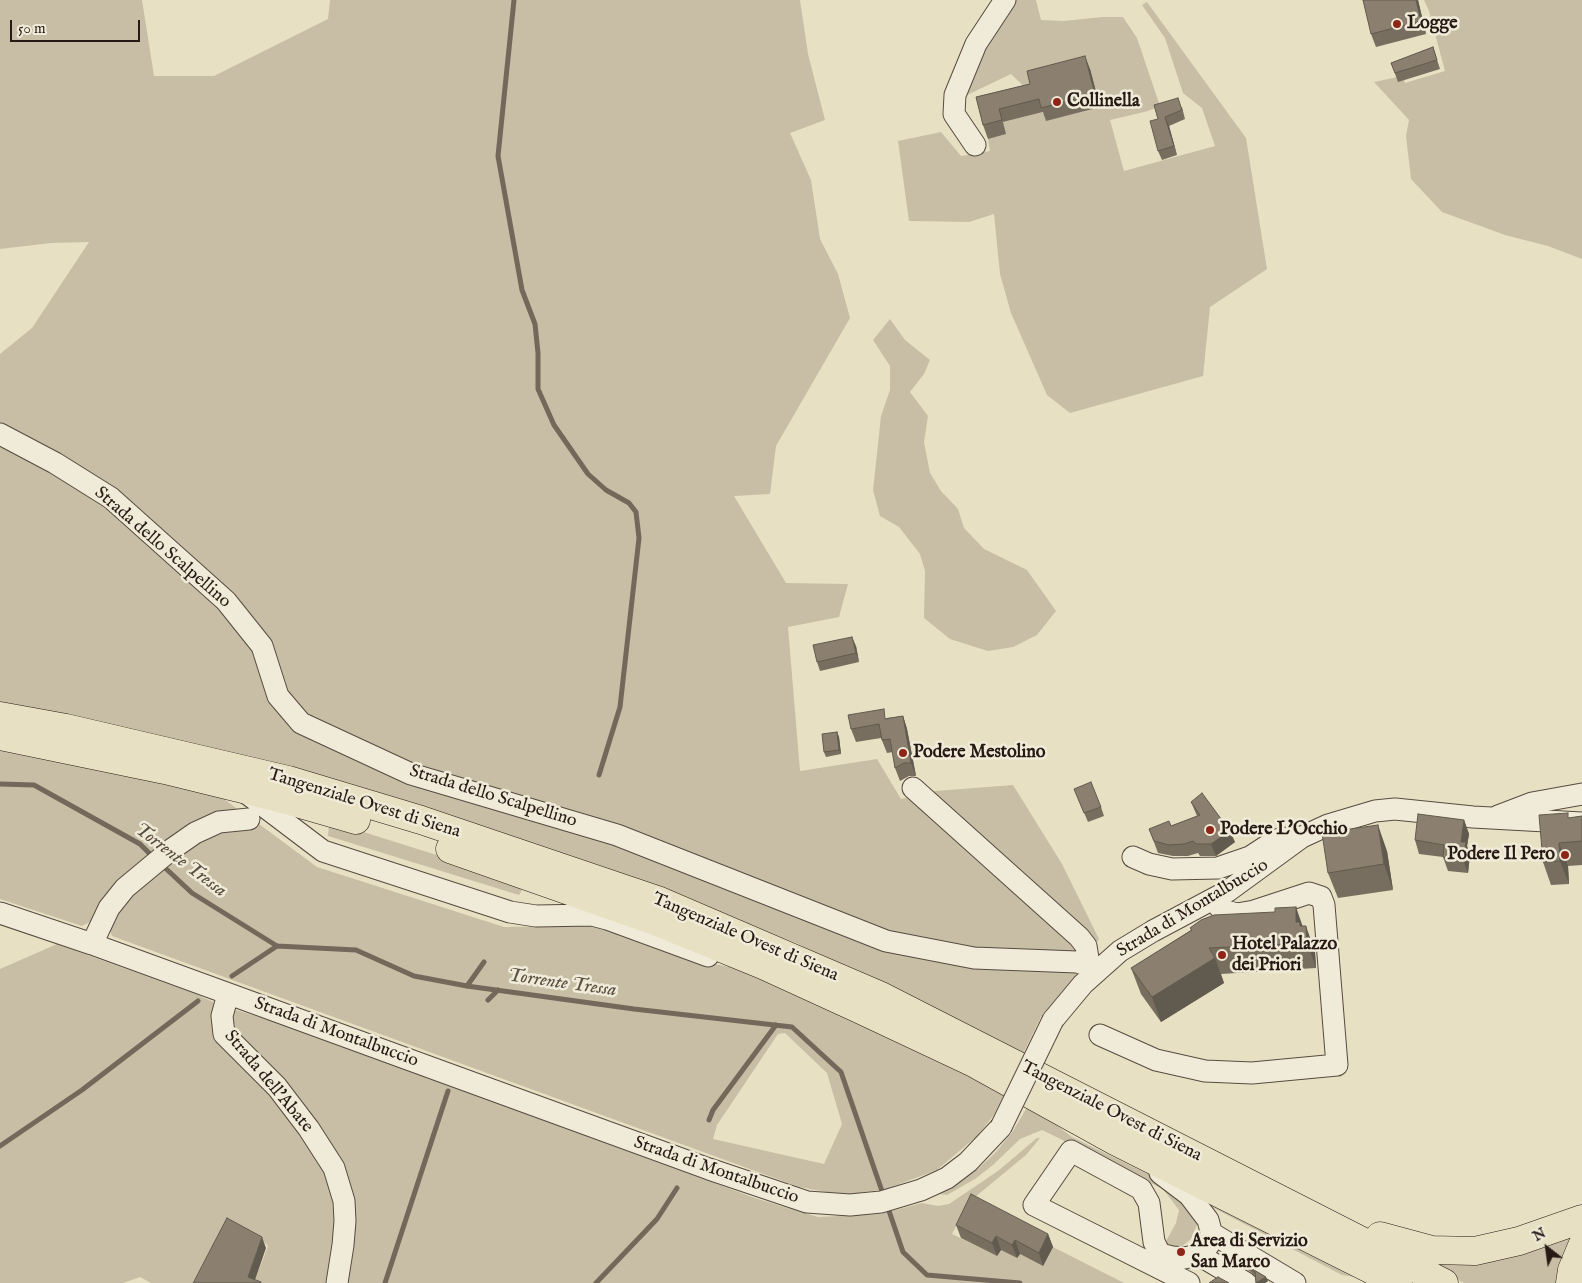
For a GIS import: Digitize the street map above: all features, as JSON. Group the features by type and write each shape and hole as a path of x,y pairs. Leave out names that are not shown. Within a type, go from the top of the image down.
{"highway":[{"name":"Tangenziale Ovest di Siena","path":"0,716 66,728 288,780 430,823 660,902 879,995 1444,1283"},
{"name":"Tangenziale Ovest di Siena","path":"0,736 239,787 458,852 655,921 763,965 972,1062 1115,1141 1398,1283"},
{"path":"1322,1220 1414,1246 1453,1252 1498,1247 1582,1219"},
{"path":"1570,1283 1572,1270 1582,1246"}],"street":[{"path":"975,145 954,114 955,95 976,44 1005,0"},
{"name":"Strada dello Scalpellino","path":"0,434 55,462 110,498 226,601 262,646 278,696 301,722 411,774 617,835 892,943 974,958 1094,966"},
{"path":"239,787 323,851 510,912 536,916 592,915 708,957 763,965"},
{"path":"913,788 1079,937 1086,946 1094,966"},
{"path":"1491,818 1532,803 1582,794"},
{"name":"Strada di Montalbuccio","path":"0,913 92,944 777,1194 807,1202 850,1205 881,1202 906,1195 947,1178 986,1145 1001,1127 1053,1020 1094,966 1246,880 1295,842 1318,829 1340,820 1387,810 1414,810 1491,818 1582,823"},
{"path":"92,944 109,908 125,888 172,849 195,833 219,822 248,819"},
{"path":"1133,857 1160,867 1210,869 1250,857 1279,839 1295,842"},
{"path":"1100,1035 1156,1060 1212,1072 1252,1073 1337,1065 1324,905 1321,897 1309,893 1254,911 1236,914 1222,910 1213,900"},
{"name":"Strada dell'Abate","path":"228,994 222,1016 224,1034 278,1087 314,1136 334,1168 344,1201 344,1245 337,1283"},
{"path":"1115,1141 1188,1195 1208,1220 1213,1234 1209,1247 1166,1272"},
{"path":"1189,1283 1034,1205 1071,1151 1141,1189 1149,1203 1156,1250 1165,1256 1192,1256 1246,1283"},
{"path":"1213,1234 1295,1283"}],"shaded area":[{"path":"0,0 142,0 154,76 214,76 328,19 330,0 800,0 808,54 825,120 790,133 811,180 820,239 838,274 850,318 776,446 770,494 734,496 786,583 848,584 839,617 788,627 800,771 877,759 901,799 936,791 1013,785 1062,864 1099,939 1076,975 1041,1017 1023,1054 796,943 601,866 348,783 214,750 0,705 0,354 32,328 89,242 51,243 0,249"},
{"path":"1014,0 1036,0 1041,20 1064,21 1123,17 1137,38 1160,106 1148,111 1110,120 1124,171 1215,146 1202,108 1183,93 1165,38 1142,5 1147,2 1246,138 1267,269 1210,307 1203,376 1070,413 1047,395 1011,313 1000,274 994,214 969,222 909,221 898,141 941,132 961,156 990,151 988,139 1003,122 1044,112 1100,107 1035,97 1011,74 963,97 979,54"},
{"path":"1424,0 1582,0 1582,259 1548,246 1505,235 1442,212 1411,179 1406,136 1409,120 1374,82 1403,76 1405,83 1445,71 1429,11"},
{"path":"890,319 905,340 930,360 924,374 910,392 928,416 924,442 930,473 941,491 958,509 964,528 984,549 1027,570 1056,611 1037,635 1013,647 988,651 950,639 924,618 925,571 920,554 899,527 880,516 873,490 881,416 890,390 890,366 873,340"},
{"path":"0,746 220,796 244,814 219,817 92,921 82,926 0,899"},
{"path":"255,821 317,867 504,927 606,925 699,961 756,972 1005,1093 993,1116 977,1136 937,1170 886,1189 851,1194 799,1187 112,936 108,926 113,911 197,836","holes":["785,1033 827,1073 842,1124 824,1164 713,1139 717,1125 778,1034"]},
{"path":"335,823 522,882 521,892 519,895 328,836 329,826"},
{"path":"57,944 196,994 215,1003 240,1059 318,1152 338,1208 332,1283 254,1283 268,1246 263,1241 211,1248 192,1283 151,1283 140,1277 123,1283 0,1283 0,969"},
{"path":"236,1010 288,1026 755,1198 818,1217 880,1214 922,1203 938,1206 949,1204 998,1171 1037,1138 1040,1138 1026,1155 969,1202 952,1234 997,1256 1001,1250 1017,1258 1020,1254 1043,1266 1053,1247 1124,1283 342,1283 351,1186 341,1164 231,1036 230,1014"},
{"path":"1029,1104 1072,1137 1168,1184 1196,1217 1197,1225 1191,1239 1181,1247 1171,1250 1165,1243 1176,1223 1179,1210 1163,1189 1042,1130 1020,1139 975,1179 947,1195 939,1194 979,1168 996,1152 1013,1131"},
{"path":"1198,1195 1362,1278 1342,1275 1212,1207"},
{"path":"1574,1230 1563,1283 1464,1283 1426,1263"}],"building":[{"path":"1363,0 1416,0 1421,21 1371,34"},
{"path":"1433,47 1437,60 1395,73 1391,63"},
{"path":"1085,56 1095,94 1041,108 1039,99 999,109 1002,120 983,125 976,97 1030,84 1027,71"},
{"path":"1178,98 1182,110 1165,117 1174,146 1158,151 1150,121 1158,119 1154,105"},
{"path":"852,637 856,653 817,662 813,645"},
{"path":"884,709 885,719 903,716 911,763 904,763 895,768 890,739 882,740 879,724 851,729 848,715"},
{"path":"837,732 839,750 824,752 822,734"},
{"path":"1091,782 1101,807 1084,813 1074,789"},
{"path":"1202,793 1230,831 1211,844 1196,844 1193,841 1169,845 1154,841 1149,829 1169,821 1171,826 1200,815 1191,802"},
{"path":"1568,813 1568,818 1582,816 1582,841 1559,843 1560,861 1543,862 1539,815"},
{"path":"1418,814 1464,820 1461,842 1466,842 1463,860 1443,857 1444,845 1415,840"},
{"path":"1378,825 1384,864 1328,873 1322,833"},
{"path":"1296,907 1296,922 1300,922 1300,926 1306,926 1307,943 1209,948 1215,958 1152,997 1131,968 1192,930 1190,928 1201,920 1214,915 1275,912 1275,908"},
{"path":"971,1194 1048,1234 1039,1253 1015,1240 1012,1245 996,1236 992,1243 956,1225"},
{"path":"227,1218 262,1237 248,1277 261,1283 193,1283"},
{"path":"1242,1263 1266,1277 1256,1283 1255,1272"},
{"path":"1218,1277 1229,1283 1209,1283"}],"waterway":[{"path":"514,0 498,156 522,290 535,324 538,353 538,389 554,425 588,474 606,490 629,503 636,512 639,538 620,707 599,775"},
{"name":"Torrente Tressa","path":"0,784 34,785 140,844 154,858"},
{"name":"Torrente Tressa","path":"162,865 192,893 277,946 356,950 414,976 467,986 634,1009 792,1027 841,1072 884,1197"},
{"path":"232,976 277,946"},
{"path":"467,986 484,962"},
{"path":"488,1000 498,990"},
{"path":"0,1146 82,1090 198,1001"},
{"path":"709,1120 713,1110 776,1025"},
{"path":"385,1283 448,1091"},
{"path":"596,1283 657,1219 677,1188"},
{"name":"Torrente Tressa","path":"887,1205 903,1252 927,1275 1020,1283"}],"place":[{"name":"Logge","path":"1397,24"},
{"name":"Collinella","path":"1057,102"},
{"name":"Podere Mestolino","path":"903,753"},
{"name":"Podere L'Occhio","path":"1210,830"},
{"name":"Podere Il Pero","path":"1565,855"},
{"name":"Hotel Palazzo dei Priori","path":"1222,955"},
{"name":"Area di Servizio San Marco","path":"1181,1252"}]}
